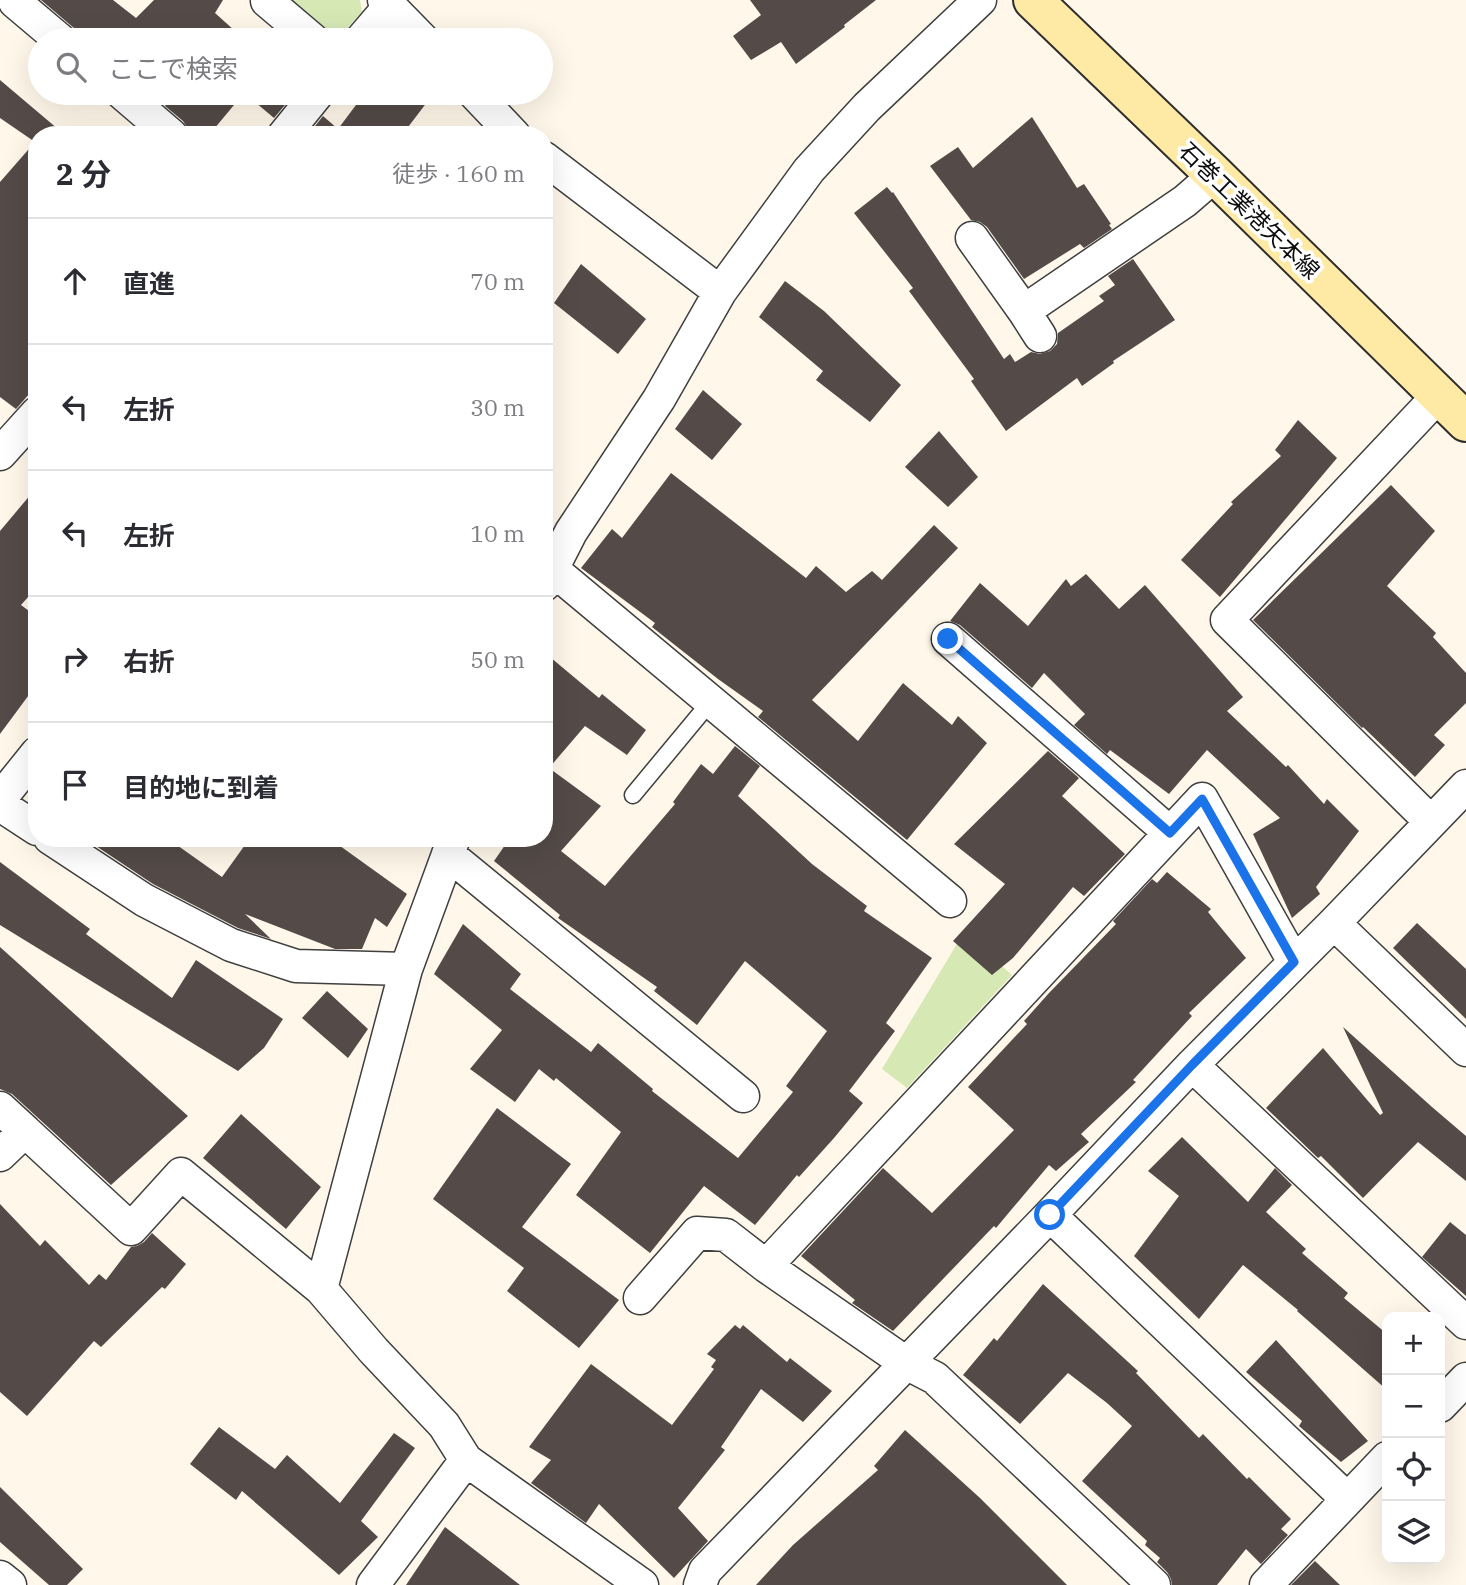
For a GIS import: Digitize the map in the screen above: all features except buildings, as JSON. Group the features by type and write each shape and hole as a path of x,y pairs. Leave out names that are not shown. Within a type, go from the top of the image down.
{"main road":[{"name":"石巻工業港矢本線","path":"1034,0 1466,422"}],"street":[{"path":"553,567 571,532 659,399 720,292 809,170 867,107 980,0"},
{"path":"267,1 299,28"},
{"path":"370,28 387,3 411,28"},
{"path":"11,8 42,28"},
{"path":"136,105 160,126"},
{"path":"291,126 308,105"},
{"path":"485,105 505,126"},
{"path":"553,165 720,292"},
{"path":"972,238 1032,323 1215,175"},
{"path":"1431,822 1227,620 1439,395"},
{"path":"0,454 28,423"},
{"path":"553,581 710,701 950,901"},
{"path":"948,639 1170,833"},
{"path":"0,799 28,763"},
{"path":"700,1585 705,1571 1192,1065 1466,786"},
{"path":"766,1266 1202,799 1294,962"},
{"path":"0,805 28,823"},
{"path":"64,847 144,900 231,945 296,966 406,969"},
{"path":"321,1289 406,969 451,847"},
{"path":"452,847 743,1096"},
{"path":"1334,923 1466,1050"},
{"path":"1192,1065 1466,1323"},
{"path":"0,1108 131,1229 181,1174 321,1289 374,1351 444,1425 466,1460 642,1585"},
{"path":"0,1156 25,1130"},
{"path":"1050,1215 1347,1499"},
{"path":"640,1298 697,1233 726,1235 906,1363 935,1378 1154,1585"},
{"path":"1445,1400 1466,1379"},
{"path":"373,1585 466,1460"},
{"path":"1266,1585 1382,1463"},
{"path":"0,1577 10,1585"}],"lane":[{"path":"633,795 710,701"}],"green space":[{"path":"284,0 360,0 362,12 347,28 316,28"},
{"path":"964,932 1012,975 907,1088 882,1069"}],"route":[{"path":"948,639 1170,833 1202,799 1294,962 1050,1215"}]}
